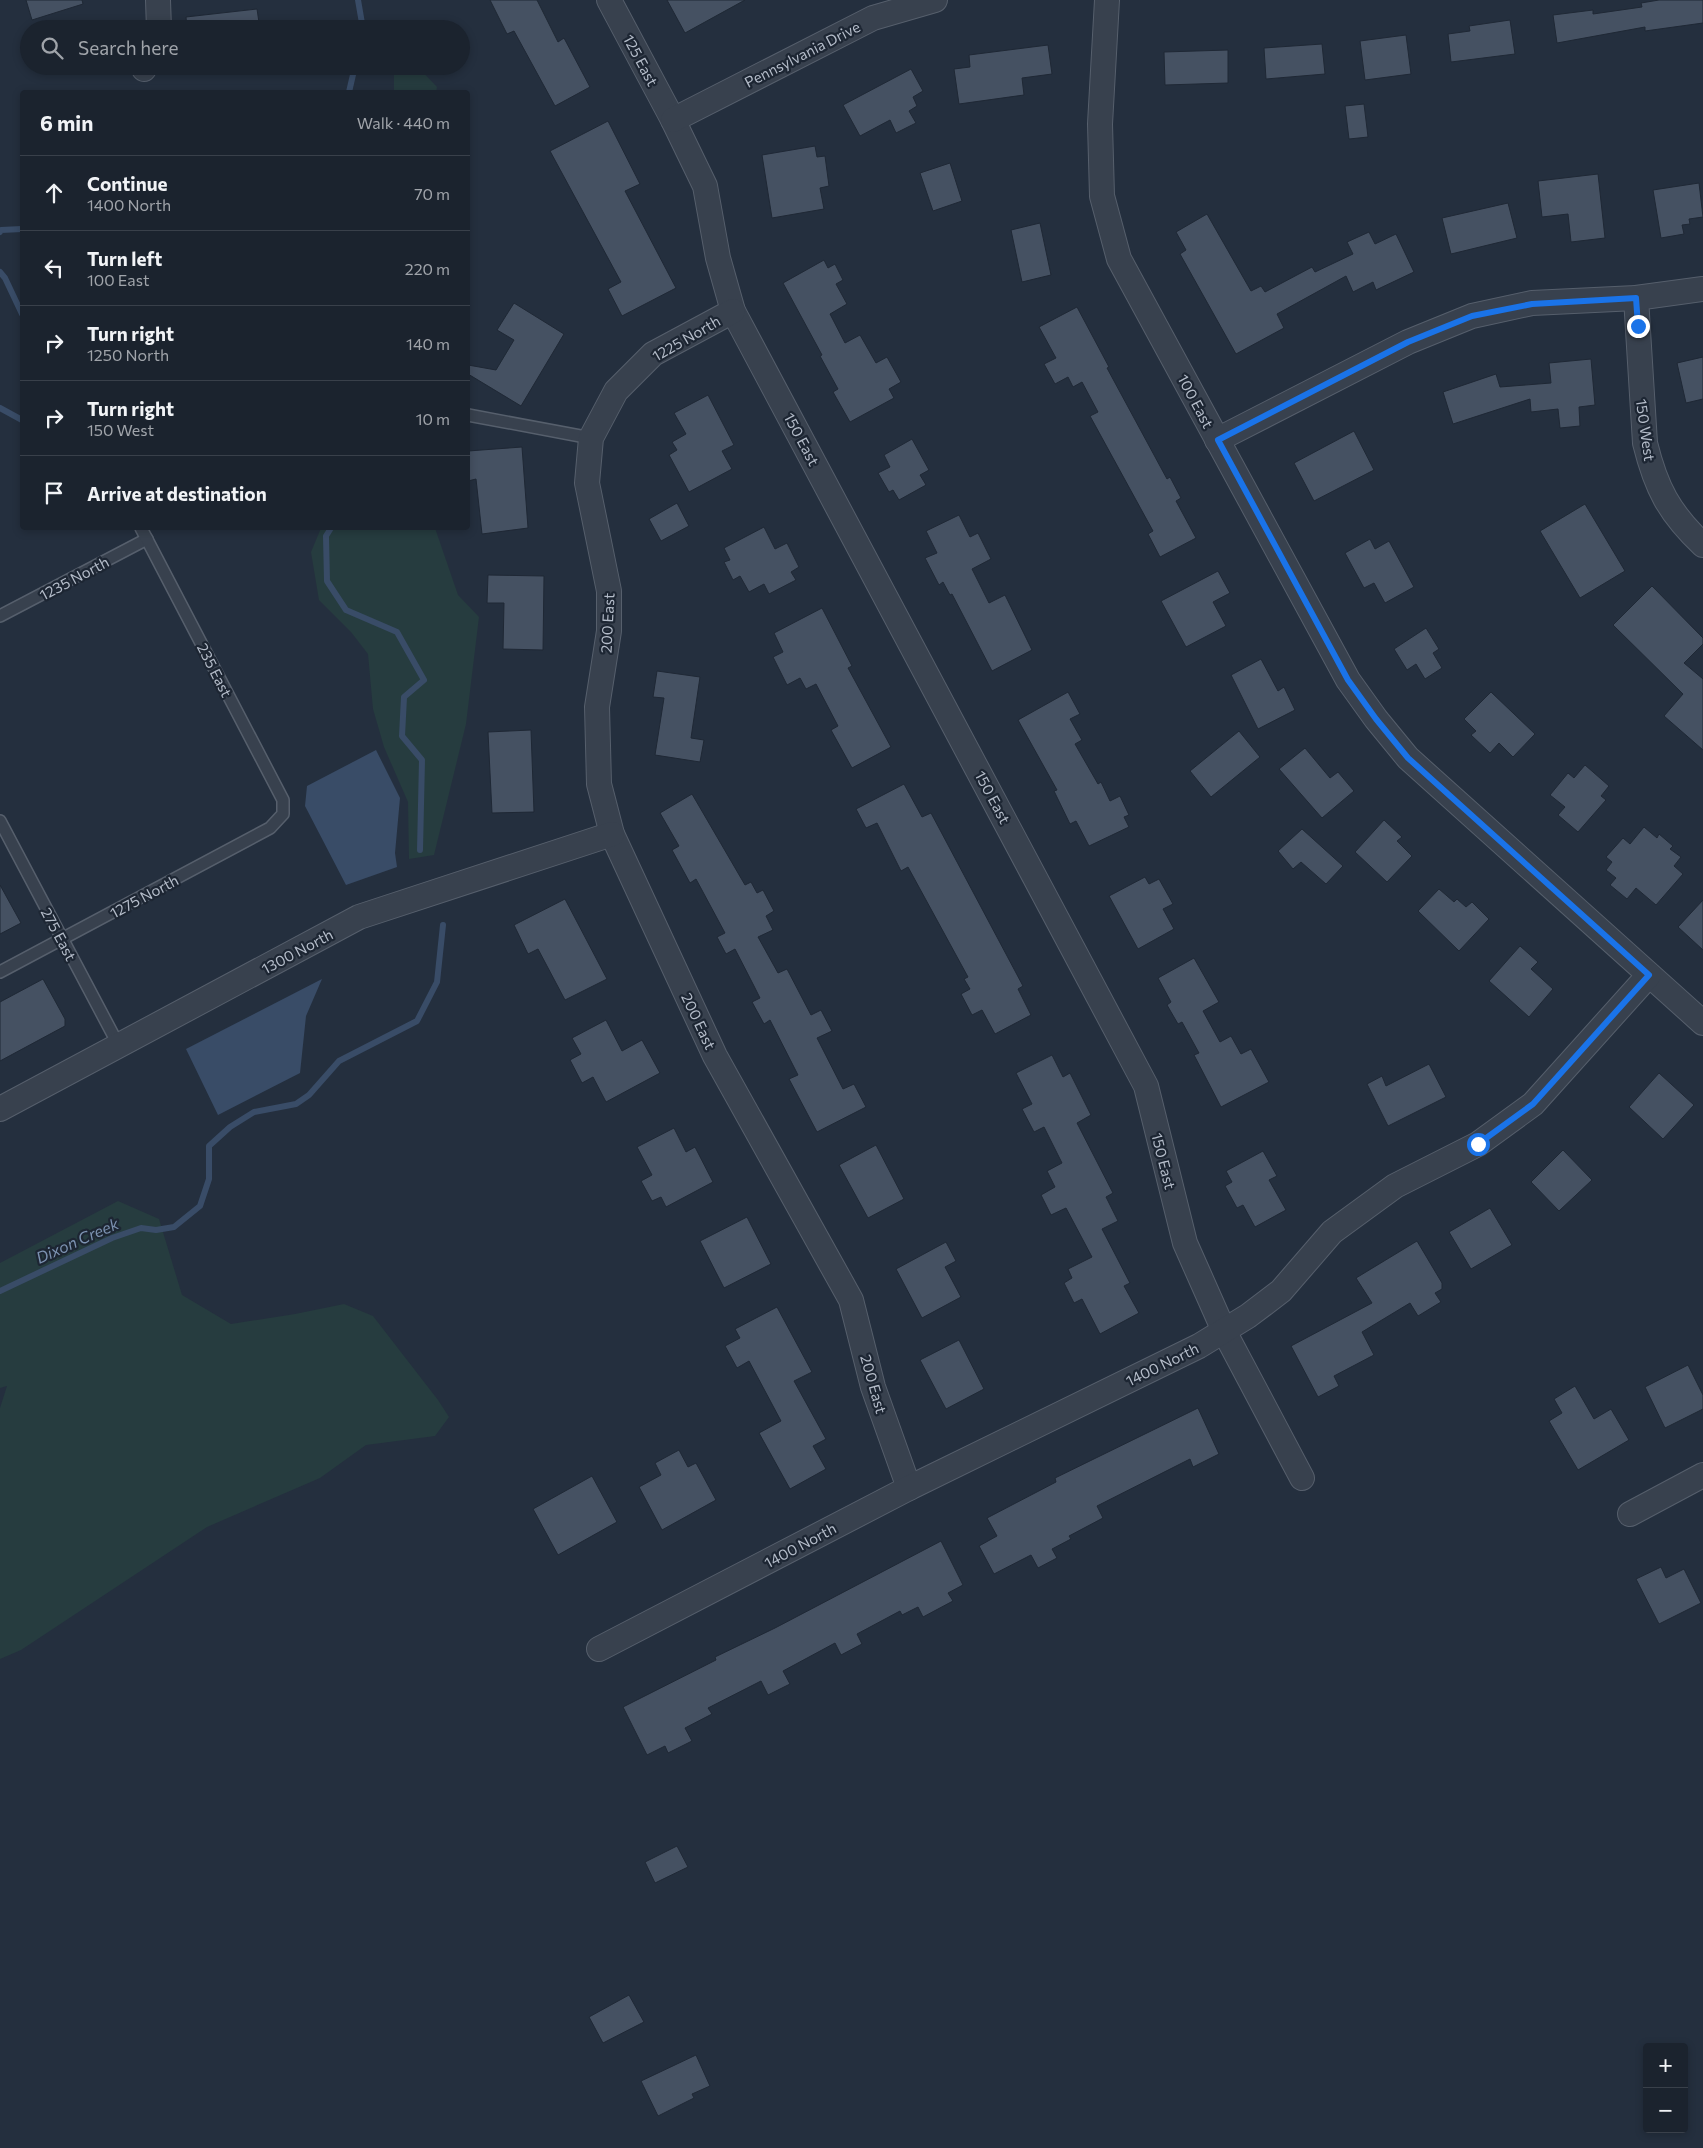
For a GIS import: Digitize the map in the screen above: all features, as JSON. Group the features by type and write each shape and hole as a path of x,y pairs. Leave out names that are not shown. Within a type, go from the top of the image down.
{"street":[{"path":"158,0 159,20"},
{"name":"125 East","path":"610,0 673,120"},
{"name":"Pennsylvania Drive","path":"673,120 873,18 935,0"},
{"name":"100 East","path":"1107,0 1100,124 1102,196 1119,258 1348,680 1376,719 1408,758 1703,1024"},
{"name":"150 East","path":"673,120 705,186 718,258 733,311 1146,1086 1185,1243 1224,1331 1302,1478"},
{"path":"1218,440 1408,342 1472,316 1532,304 1636,298 1703,289"},
{"name":"150 West","path":"1636,298 1645,443 1651,465 1669,506 1682,525 1703,545"},
{"name":"1225 North","path":"598,530 587,484 591,438 616,391 653,354 733,311"},
{"name":"200 East","path":"598,530 610,591 609,631 598,707 598,784 612,834 715,1056 851,1300 873,1387 908,1488"},
{"name":"1300 North","path":"0,1109 359,917 612,834"},
{"name":"1400 North","path":"600,1649 908,1488 1199,1346 1248,1316 1281,1291 1332,1232 1395,1186 1478,1144 1533,1104 1649,975"},
{"path":"1630,1514 1703,1475"}],"lane":[{"path":"470,415 591,438"},
{"name":"235 East","path":"142,530 283,800 283,814"},
{"name":"1235 North","path":"0,616 147,539"},
{"name":"1275 North","path":"0,972 270,828 283,814"},
{"name":"275 East","path":"0,821 119,1046"}],"green space":[{"path":"394,75 426,75 437,87 436,90 394,90"},
{"path":"320,530 436,530 458,595 479,617 466,724 434,855 409,859 408,802 384,747 373,709 368,654 351,632 319,600 311,552"},
{"path":"118,1201 159,1219 182,1295 231,1324 344,1304 373,1316 449,1417 435,1436 366,1445 320,1478 207,1527 21,1650 0,1659 0,1408 7,1386 0,1388 0,1263"}],"water":[{"path":"376,750 400,798 395,853 397,867 346,885 305,806 307,786"},
{"path":"322,979 306,1016 300,1073 218,1115 186,1049"}],"building":[{"path":"26,0 82,0 83,4 32,20"},
{"path":"490,0 537,0 558,42 564,38 590,87 555,106 514,31 507,34"},
{"path":"667,0 745,0 685,33"},
{"path":"1659,0 1703,0 1703,23 1645,31 1645,27 1557,43 1553,15 1593,10 1593,14 1642,7 1641,3"},
{"path":"257,9 259,20 186,20 186,17"},
{"path":"1510,20 1515,54 1451,62 1448,34 1470,31 1469,26"},
{"path":"1406,35 1411,74 1365,80 1360,41"},
{"path":"1322,44 1325,74 1266,79 1264,48"},
{"path":"1048,45 1052,74 1022,78 1024,95 959,104 954,69 970,67 969,55"},
{"path":"1228,50 1228,83 1165,85 1164,52"},
{"path":"911,69 923,91 913,97 917,106 909,111 916,123 896,133 890,120 860,136 843,105"},
{"path":"1364,104 1368,137 1349,139 1345,106"},
{"path":"608,121 640,184 625,191 676,288 622,316 608,289 621,282 550,151"},
{"path":"815,146 817,157 825,156 829,186 820,188 824,209 772,218 762,155"},
{"path":"950,163 962,201 933,211 920,173"},
{"path":"1598,174 1605,238 1571,242 1568,214 1542,217 1538,181"},
{"path":"1699,183 1703,217 1689,219 1690,224 1682,225 1684,234 1661,238 1653,190"},
{"path":"1508,203 1517,238 1451,254 1442,218"},
{"path":"1207,214 1251,291 1261,286 1265,292 1312,267 1315,272 1353,254 1347,242 1369,232 1375,244 1396,234 1414,272 1376,290 1373,282 1353,292 1346,276 1277,314 1284,328 1236,354 1180,254 1186,250 1176,232"},
{"path":"1040,223 1051,275 1022,282 1011,230"},
{"path":"824,260 828,268 835,264 843,280 836,284 847,304 830,314 845,343 860,335 876,363 887,357 901,382 889,389 894,398 850,422 833,392 838,389 820,356 822,355 783,283"},
{"path":"514,303 564,334 521,406 470,375 470,365 496,370 514,340 497,330"},
{"path":"1077,307 1109,367 1107,368 1167,479 1170,477 1181,498 1176,501 1196,538 1160,557 1148,534 1153,531 1090,416 1098,412 1082,382 1073,387 1068,377 1055,384 1044,364 1056,358 1039,327"},
{"path":"1703,357 1703,399 1686,403 1677,363"},
{"path":"1591,359 1595,405 1579,407 1580,426 1560,428 1558,409 1531,412 1530,399 1453,424 1443,392 1496,374 1500,387 1551,383 1549,363"},
{"path":"708,395 734,445 722,451 732,469 689,492 669,455 677,450 672,442 686,434 674,413"},
{"path":"1354,431 1374,470 1314,501 1294,463"},
{"path":"912,439 929,470 920,475 926,485 899,500 893,490 889,492 878,473 890,467 884,455"},
{"path":"522,447 528,528 482,534 476,479 470,480 470,451"},
{"path":"677,503 689,526 661,541 649,519"},
{"path":"1585,504 1625,571 1580,598 1540,531"},
{"path":"959,515 970,537 978,533 991,559 972,569 989,603 1005,595 1032,650 992,671 952,594 950,595 943,582 939,585 925,558 937,553 926,531"},
{"path":"764,527 775,549 787,543 799,567 791,572 796,580 769,594 764,584 749,592 740,576 733,580 724,562 730,560 724,548"},
{"path":"1370,539 1375,549 1389,541 1414,587 1385,603 1374,583 1364,588 1345,553"},
{"path":"1218,571 1230,593 1213,602 1226,626 1186,647 1161,601"},
{"path":"488,575 544,576 543,650 503,649 504,603 487,603"},
{"path":"1652,586 1703,638 1703,644 1684,663 1703,679 1703,750 1664,716 1683,694 1613,625"},
{"path":"822,608 852,666 848,668 891,747 852,768 831,730 838,726 816,684 806,689 800,678 787,685 773,657 783,652 774,633"},
{"path":"1426,628 1439,649 1433,653 1442,668 1425,679 1416,664 1407,670 1394,649"},
{"path":"1261,659 1278,691 1284,687 1295,710 1258,729 1231,675"},
{"path":"657,671 700,677 691,738 704,740 700,762 655,755 664,698 653,697"},
{"path":"1068,692 1080,714 1070,719 1082,740 1075,744 1098,784 1101,782 1110,801 1120,796 1129,815 1124,817 1129,827 1089,846 1076,821 1070,824 1054,791 1057,790 1018,720"},
{"path":"1491,692 1535,734 1513,757 1499,743 1490,753 1471,735 1476,731 1464,719"},
{"path":"531,730 534,812 492,813 488,732"},
{"path":"1239,731 1260,757 1211,797 1190,771"},
{"path":"1305,748 1330,778 1338,772 1354,791 1322,818 1279,769"},
{"path":"1585,765 1609,786 1601,796 1606,800 1578,832 1558,815 1565,807 1550,795 1568,773 1574,778"},
{"path":"904,784 922,817 931,813 1023,986 1018,989 1031,1015 995,1034 982,1010 972,1015 961,994 970,989 964,979 968,977 908,867 901,871 877,823 866,828 856,809"},
{"path":"692,794 745,885 751,882 757,893 763,890 774,911 766,916 773,930 758,937 778,973 787,969 811,1015 821,1010 832,1031 817,1038 843,1089 854,1084 866,1107 817,1132 789,1079 798,1075 770,1020 764,1024 752,1002 760,998 735,949 726,954 717,937 725,933 696,879 690,883 672,850 679,846 660,813"},
{"path":"1384,820 1402,837 1397,841 1412,856 1387,882 1355,852"},
{"path":"1644,827 1657,838 1659,834 1673,846 1670,849 1681,857 1674,866 1683,874 1656,905 1636,888 1627,899 1610,885 1616,878 1606,870 1612,862 1606,857 1623,838 1630,844"},
{"path":"1302,829 1343,866 1326,884 1301,862 1293,869 1278,851"},
{"path":"1145,877 1149,884 1159,879 1173,904 1163,909 1174,929 1138,949 1109,896"},
{"path":"0,885 21,923 0,934"},
{"path":"1439,889 1454,902 1457,899 1466,907 1472,902 1489,919 1459,951 1418,911"},
{"path":"565,899 607,979 565,1000 538,949 528,954 514,925"},
{"path":"1703,900 1703,950 1678,927"},
{"path":"1520,946 1538,962 1531,969 1553,989 1529,1017 1489,981"},
{"path":"1194,958 1219,1002 1203,1011 1220,1042 1231,1036 1241,1054 1251,1049 1269,1082 1221,1107 1194,1055 1199,1053 1182,1022 1178,1024 1167,1005 1171,1002 1158,978"},
{"path":"43,979 65,1019 65,1026 0,1061 0,1002"},
{"path":"606,1020 622,1051 642,1040 660,1073 606,1102 593,1077 582,1083 570,1060 581,1054 572,1038"},
{"path":"1052,1055 1063,1077 1070,1073 1091,1115 1077,1123 1113,1193 1106,1197 1118,1221 1102,1229 1130,1283 1124,1286 1139,1313 1100,1334 1082,1299 1074,1303 1064,1283 1072,1278 1068,1269 1092,1257 1066,1208 1051,1215 1041,1195 1055,1187 1047,1171 1062,1163 1044,1127 1034,1132 1022,1109 1032,1104 1016,1073"},
{"path":"1429,1064 1446,1097 1388,1126 1367,1084 1382,1076 1386,1086"},
{"path":"1659,1073 1694,1105 1663,1139 1629,1107"},
{"path":"674,1128 686,1152 695,1147 713,1182 666,1207 661,1197 652,1201 641,1181 652,1175 637,1147"},
{"path":"876,1145 904,1199 868,1218 839,1165"},
{"path":"1563,1150 1592,1180 1559,1211 1531,1182"},
{"path":"1263,1151 1277,1176 1269,1180 1286,1210 1255,1227 1243,1205 1237,1208 1225,1186 1232,1182 1226,1171"},
{"path":"1490,1208 1512,1245 1471,1269 1449,1232"},
{"path":"747,1217 771,1264 724,1288 700,1241"},
{"path":"1417,1241 1442,1283 1442,1289 1435,1293 1441,1302 1418,1316 1410,1303 1362,1332 1374,1355 1334,1376 1339,1386 1318,1397 1291,1346 1372,1303 1356,1278"},
{"path":"946,1242 956,1261 945,1267 961,1297 922,1318 896,1269"},
{"path":"777,1307 812,1372 794,1381 826,1439 813,1446 826,1469 790,1489 759,1433 781,1421 749,1361 737,1368 725,1346 740,1338 735,1329"},
{"path":"959,1340 984,1389 946,1409 920,1360"},
{"path":"1688,1365 1703,1395 1703,1409 1665,1428 1645,1387"},
{"path":"1575,1386 1594,1419 1611,1409 1629,1440 1578,1470 1549,1421 1562,1413 1554,1399"},
{"path":"1198,1408 1219,1454 1193,1467 1190,1459 1097,1506 1103,1518 1069,1536 1071,1539 1052,1549 1057,1558 1038,1568 1031,1555 994,1574 979,1546 997,1536 987,1518 1056,1482 1055,1478"},
{"path":"679,1450 688,1467 696,1463 716,1500 662,1530 639,1487 661,1475 655,1463"},
{"path":"592,1476 617,1522 558,1555 533,1509"},
{"path":"941,1541 963,1585 948,1593 953,1601 923,1617 918,1607 902,1615 900,1611 857,1634 862,1644 841,1655 835,1643 783,1671 790,1684 768,1695 761,1681 708,1708 712,1714 685,1728 692,1741 668,1753 665,1746 647,1755 623,1707 716,1660 715,1657 775,1628"},
{"path":"1661,1567 1666,1578 1684,1569 1701,1603 1659,1624 1636,1579"},
{"path":"677,1846 688,1867 655,1883 645,1862"},
{"path":"629,1995 644,2022 603,2043 589,2017"},
{"path":"696,2055 710,2086 692,2094 694,2098 658,2116 641,2081"}],"waterway":[{"name":"Dixon Creek","path":"358,0 361,20"},
{"name":"Dixon Creek","path":"349,90 353,75"},
{"path":"0,232 1,230 20,229"},
{"path":"0,272 5,278 20,310"},
{"path":"0,408 20,419"},
{"name":"Dixon Creek","path":"330,530 326,536 327,581 346,610 397,632 424,680 404,697 402,736 422,760 420,850"},
{"name":"Dixon Creek","path":"0,1291 112,1238 141,1228 156,1230 174,1227 200,1206 209,1179 209,1146 230,1127 254,1112 296,1104 309,1095 339,1061 417,1021 437,982 443,925"}],"route":[{"path":"1478,1144 1533,1104 1649,975 1408,758 1376,719 1348,680 1218,440 1408,342 1472,316 1532,304 1636,298 1638,326"}]}
